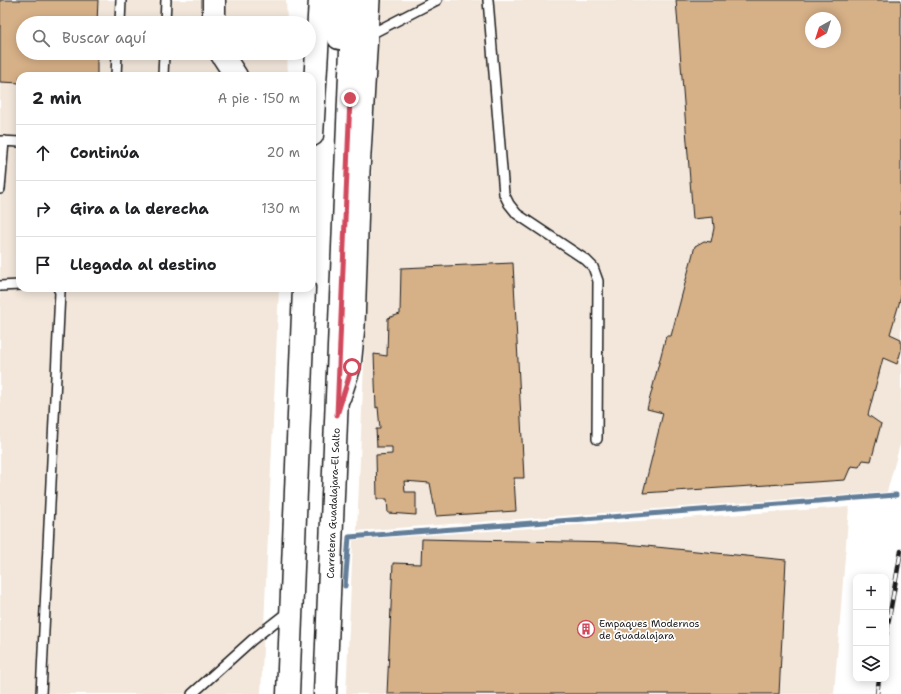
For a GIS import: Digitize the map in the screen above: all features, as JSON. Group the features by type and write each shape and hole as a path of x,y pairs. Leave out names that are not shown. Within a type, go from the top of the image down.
{"main road":[{"path":"214,0 214,16"},
{"path":"316,72 320,0"},
{"path":"337,0 340,42 350,98"},
{"name":"Carretera Guadalajara-El Salto","path":"326,694 353,0"},
{"path":"226,60 233,72"},
{"path":"288,694 304,292"}],"street":[{"path":"337,415 352,367 356,326 361,171 371,0"}],"lane":[{"path":"120,16 121,0"},
{"path":"165,16 166,0"},
{"path":"369,35 437,0"},
{"path":"488,0 504,194 517,214 586,260 593,267 598,281 597,439"},
{"path":"116,72 117,60"},
{"path":"163,72 164,60"},
{"path":"0,189 2,141 16,142"},
{"path":"0,286 16,285"},
{"path":"42,694 60,300 59,292"},
{"path":"192,694 252,640 292,609"}],"shaded area":[{"path":"0,0 286,0 287,16 16,16 16,60 287,60 288,72 16,72 16,292 279,292 261,694 0,694"},
{"path":"379,0 901,0 901,441 887,492 357,531"},
{"name":"Empaques Modernos de Guadalajara","path":"849,507 834,694 346,694 353,540"}],"building":[{"path":"0,0 98,0 97,16 16,16 16,60 97,60 97,72 16,72 16,83 0,82"},
{"path":"676,0 901,0 901,297 890,334 901,339 901,351 897,364 883,358 868,415 881,424 871,461 863,460 859,467 851,466 845,480 643,493 663,413 647,409 666,336 671,336 695,246 704,241 711,242 714,228 713,217 693,219"},
{"path":"513,263 524,478 514,478 516,511 436,516 430,483 404,481 405,492 416,492 416,515 388,513 387,499 377,499 376,455 392,454 392,447 377,447 376,429 380,429 378,407 376,408 374,354 387,356 388,318 400,314 401,268"},
{"name":"Empaques Modernos de Guadalajara","path":"422,539 616,543 786,560 779,694 387,694 393,563 421,564"}],"waterway":[{"path":"345,586 349,537 896,495"}],"railway":[{"path":"889,618 901,551"},
{"path":"877,694 879,682"}],"place":[{"name":"Empaques Modernos de Guadalajara","path":"586,629"}],"route":[{"path":"350,98 337,415 352,367"}]}
